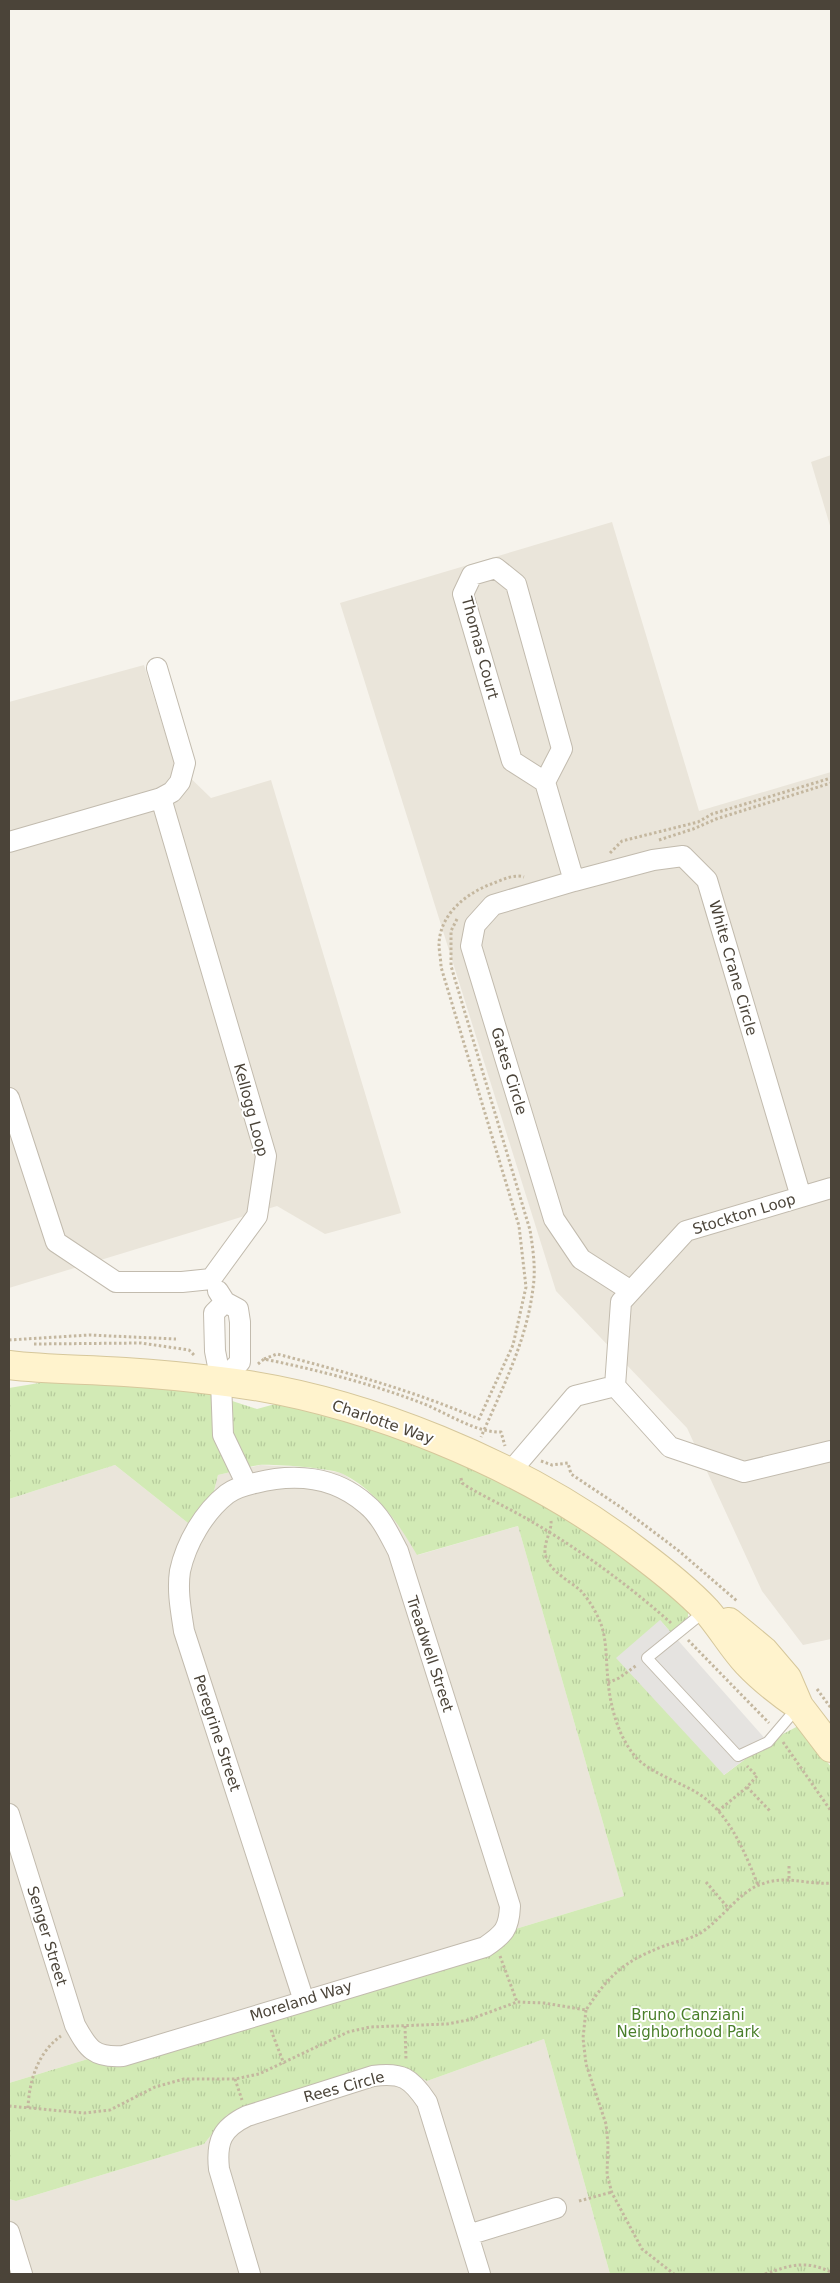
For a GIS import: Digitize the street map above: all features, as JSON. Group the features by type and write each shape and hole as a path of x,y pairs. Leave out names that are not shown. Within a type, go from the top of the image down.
{"street":[{"name":"Thomas Court","path":"496,568 516,584 562,749 545,782 512,761 463,594 472,575 496,568"},
{"path":"9,842 161,798 172,792 180,782 185,763 157,668"},
{"path":"545,782 574,881"},
{"name":"Kellogg Loop","path":"161,798 266,1156 257,1216 211,1278"},
{"name":"White Crane Circle","path":"574,881 653,860 683,856 707,880 800,1197"},
{"name":"Gates Circle","path":"574,881 493,906 475,926 471,946 554,1219 581,1259 631,1291"},
{"path":"9,1098 56,1242 116,1282 182,1282 211,1278 225,1302 238,1309 240,1322 240,1362 221,1381"},
{"name":"Stockton Loop","path":"615,1386 621,1302 686,1231 831,1188"},
{"path":"225,1302 214,1313 215,1351 221,1381 223,1435 247,1485"},
{"name":"Charlotte Way","path":"17,1355 43,1369 124,1372 221,1381 306,1396 409,1428 510,1472 563,1501 637,1552 705,1610 746,1662 773,1688 799,1706 831,1748"},
{"name":"Charlotte Way","path":"9,1382 32,1377 43,1369"},
{"path":"510,1472 575,1396 615,1386 670,1448 744,1472 831,1451"},
{"name":"Treadwell Street","path":"247,1485 280,1477 321,1480 344,1488 367,1504 383,1522 398,1551 510,1906 509,1921 499,1937"},
{"name":"Peregrine Street","path":"247,1485 228,1494 212,1510 190,1541 180,1571 178,1598 184,1631 304,2001"},
{"name":"Senger Street","path":"9,1814 75,2025 86,2045 95,2053"},
{"name":"Moreland Way","path":"95,2053 108,2057 123,2056 485,1947 499,1937"},
{"name":"Rees Circle","path":"250,2274 219,2169 217,2150 222,2134 234,2122 247,2116 364,2079 389,2074 405,2077 416,2086 427,2102 480,2274"},
{"path":"468,2235 556,2208"},
{"path":"9,2232 22,2274"}],"lane":[{"path":"705,1610 647,1658 738,1756 768,1742 799,1706"}],"path":[{"path":"617,852 608,855 622,841 698,822 712,814 831,778"},
{"path":"655,841 693,829 716,819 831,783"},
{"path":"480,1420 513,1345 526,1288 519,1226 442,967 439,943 444,923 460,901 482,887 517,875 532,879 524,881"},
{"path":"458,917 451,931 452,966 530,1230 534,1259 534,1286 528,1321 518,1350 473,1457"},
{"path":"9,1340 89,1336 176,1339"},
{"path":"17,1355 51,1343 141,1343 189,1350 195,1356"},
{"path":"264,1359 277,1354 365,1378 440,1403 480,1420 484,1430"},
{"path":"545,1517 552,1521 546,1538 545,1553 548,1561 556,1572 581,1592 596,1612 602,1629 608,1683 622,1736 634,1756 653,1769 702,1796 718,1811 734,1833 758,1885"},
{"path":"608,1683 619,1678 647,1658"},
{"path":"718,1811 746,1788 757,1776 738,1756"},
{"path":"746,1788 770,1811"},
{"path":"789,1866 789,1879"},
{"path":"674,2274 642,2249 623,2217 612,2192 607,2175 608,2144 606,2124 586,2064 582,2038 586,2010 602,1985 622,1966 664,1946 697,1935 758,1885 785,1878 831,1882"},
{"path":"706,1882 729,1909"},
{"path":"499,1937 517,2002"},
{"path":"9,2106 50,2112 84,2113 110,2110 155,2087 184,2079 235,2079 259,2074 284,2064 348,2032 370,2027 468,2020 517,2002 544,2002 586,2010"},
{"path":"264,2012 284,2064"},
{"path":"28,2108 28,2090 44,2053 57,2038 75,2025"},
{"path":"405,2026 407,2051 405,2077"},
{"path":"579,2201 612,2192"},
{"path":"765,2274 791,2265 815,2265 831,2272"}],"shaded area":[{"path":"831,455 831,529 811,462"},
{"path":"612,522 699,811 831,772 831,1639 803,1645 762,1591 687,1428 556,1291 340,603"},
{"path":"144,665 174,762 211,798 271,780 401,1213 325,1234 277,1206 9,1288 9,702"},
{"path":"115,1465 188,1523 213,1495 218,1475 260,1465 311,1468 342,1473 376,1497 400,1526 418,1555 518,1526 624,1896 9,2083 9,1499"},
{"path":"660,1620 768,1742 724,1775 616,1658"},
{"path":"544,2039 610,2274 9,2274 9,2199 16,2201 204,2144 227,2115 370,2069 405,2069 427,2081"}],"green space":[{"name":"Bruno Canziani Neighborhood Park","path":"51,1381 177,1383 257,1409 286,1401 422,1441 518,1487 634,1562 688,1607 688,1617 671,1633 660,1620 724,1775 768,1742 800,1725 831,1767 831,2274 610,2274 544,2039 427,2081 405,2069 370,2069 227,2115 204,2144 16,2201 9,2199 9,2083 624,1896 518,1526 417,1555 386,1509 355,1481 337,1472 277,1465 259,1465 218,1475 213,1495 188,1523 115,1465 9,1499 9,1388"}]}
